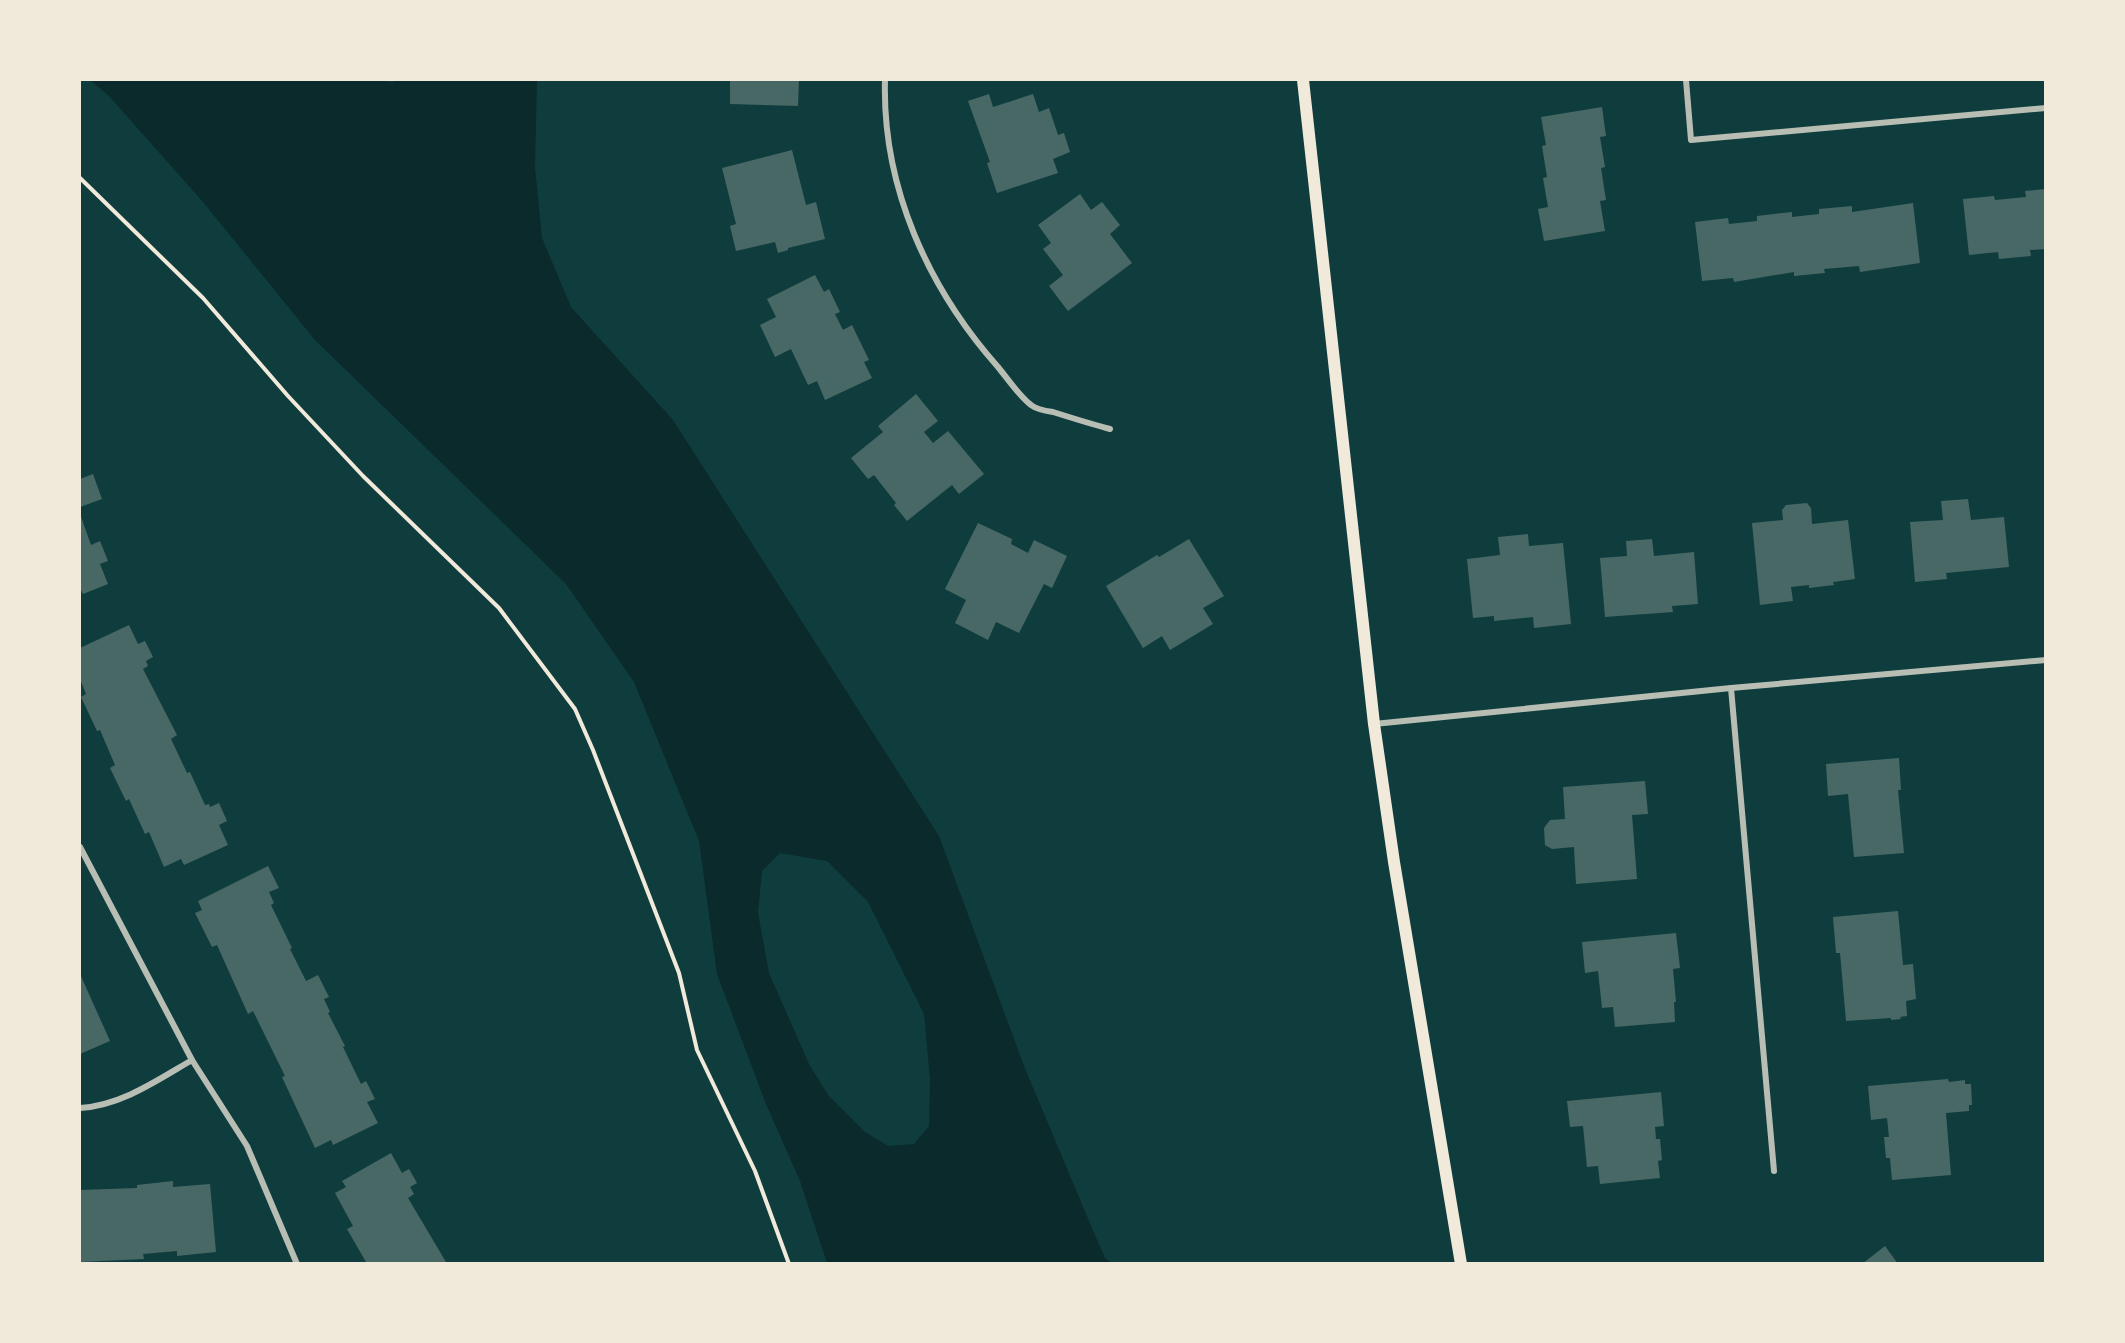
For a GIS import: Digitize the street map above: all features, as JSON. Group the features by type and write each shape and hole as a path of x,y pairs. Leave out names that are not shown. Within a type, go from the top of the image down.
{"main road":[{"path":"1304,80 1374,724 1396,873 1461,1263"}],"street":[{"path":"885,80 890,146 906,215 925,261 949,304 979,346 1032,406 1110,429"},
{"path":"1686,80 1691,140 2046,108"},
{"path":"1374,724 1731,688 2046,660"},
{"path":"1731,688 1774,1171"},
{"path":"80,847 192,1060 247,1146 297,1263"},
{"path":"80,1108 97,1107 138,1092 192,1060"}],"path":[{"path":"80,178 203,297 288,396 363,476 499,608 575,709 594,750 679,973 697,1050 755,1171 789,1263"}],"water":[{"path":"90,80 373,80 393,82 395,80 537,80 535,167 542,238 571,307 673,420 939,836 1024,1066 1105,1258 1111,1263 827,1263 800,1181 766,1104 717,974 699,841 634,682 566,584 315,340 203,202 108,95","holes":["780,853 827,861 868,902 924,1014 930,1080 929,1126 914,1144 888,1146 865,1132 828,1095 809,1064 769,973 758,913 762,871"]}],"building":[{"path":"730,80 799,80 798,106 730,104"},
{"path":"989,94 993,107 1033,94 1039,112 1049,108 1058,135 1064,133 1070,152 1053,159 1058,173 997,193 987,163 990,162 968,101"},
{"path":"1602,107 1606,136 1600,137 1605,167 1601,168 1606,200 1600,201 1605,231 1544,241 1538,209 1548,207 1543,178 1547,177 1542,146 1546,145 1541,117"},
{"path":"792,150 806,205 816,202 825,239 788,248 778,253 775,242 736,251 730,226 736,224 722,168"},
{"path":"2046,189 2046,249 2030,250 2031,256 1999,259 1998,252 1969,255 1963,199 1994,196 1995,200 2026,197 2025,191"},
{"path":"1080,194 1091,210 1102,202 1120,225 1110,234 1132,263 1068,311 1049,286 1063,275 1043,249 1051,243 1038,225"},
{"path":"1913,203 1920,263 1860,272 1859,266 1824,269 1825,273 1794,276 1794,272 1734,282 1733,278 1702,281 1695,222 1728,218 1729,224 1757,221 1757,216 1792,212 1792,217 1819,214 1819,209 1852,206 1852,212"},
{"path":"815,275 824,292 829,289 840,312 835,314 843,330 852,325 869,360 864,362 872,378 825,400 817,381 808,385 791,349 775,357 760,325 776,317 767,299"},
{"path":"916,394 938,421 924,432 933,443 948,431 984,474 959,494 952,485 907,521 874,475 868,479 851,458 883,432 878,426"},
{"path":"93,474 102,499 80,507 80,479"},
{"path":"1968,499 1971,520 2004,517 2009,567 1946,573 1947,579 1915,582 1910,522 1943,520 1941,501"},
{"path":"1807,503 1811,508 1812,524 1848,520 1855,579 1833,582 1834,585 1809,588 1809,585 1791,587 1793,601 1760,605 1752,523 1783,520 1782,510 1786,505"},
{"path":"80,514 91,545 100,541 108,561 100,564 108,584 83,594 80,588"},
{"path":"978,523 1012,539 1011,544 1028,553 1034,540 1067,556 1052,588 1044,584 1019,633 996,622 988,640 955,623 966,600 945,589"},
{"path":"1528,534 1529,546 1563,543 1571,624 1534,628 1533,617 1494,621 1494,616 1473,618 1467,559 1500,555 1498,537"},
{"path":"1189,539 1224,596 1203,608 1213,624 1170,650 1162,636 1143,648 1106,586 1157,555 1159,557"},
{"path":"1652,539 1654,556 1694,552 1698,604 1672,606 1673,612 1605,617 1600,558 1627,556 1626,541"},
{"path":"129,625 138,644 145,641 153,657 146,661 148,666 143,669 177,735 171,739 187,773 190,772 205,805 209,804 210,807 219,803 227,821 219,825 228,845 184,865 181,859 164,867 149,832 145,834 129,799 126,801 110,768 115,765 100,730 97,731 81,697 86,694 80,679 80,648"},
{"path":"1899,758 1901,790 1898,790 1904,853 1854,857 1848,794 1828,796 1826,764"},
{"path":"1645,781 1648,814 1632,815 1637,879 1576,884 1574,847 1552,849 1545,845 1544,828 1550,820 1565,819 1563,787"},
{"path":"268,866 279,888 269,892 274,903 271,905 292,948 290,949 306,981 318,975 329,997 324,999 330,1012 328,1013 345,1046 343,1047 361,1084 366,1081 375,1099 367,1102 378,1123 333,1145 331,1140 315,1148 282,1077 285,1076 253,1011 248,1014 217,945 212,947 195,913 202,910 198,901"},
{"path":"1898,911 1903,965 1913,964 1916,999 1906,1001 1907,1016 1900,1017 1901,1019 1846,1021 1840,953 1836,953 1833,917"},
{"path":"1676,933 1680,968 1673,969 1675,1022 1615,1027 1613,1007 1602,1008 1598,971 1585,973 1582,942"},
{"path":"80,974 110,1041 80,1054"},
{"path":"1948,1079 1949,1082 1965,1080 1965,1084 1971,1084 1972,1105 1969,1105 1969,1111 1946,1113 1951,1175 1892,1180 1890,1158 1886,1158 1884,1137 1889,1137 1887,1118 1871,1120 1868,1086"},
{"path":"1661,1092 1664,1126 1655,1127 1656,1139 1660,1139 1662,1160 1658,1161 1660,1178 1600,1184 1598,1166 1587,1167 1583,1126 1570,1127 1567,1101"},
{"path":"391,1153 402,1173 409,1169 417,1183 410,1187 414,1194 408,1198 446,1262 443,1264 366,1262 347,1229 353,1226 335,1193 346,1187 342,1181"},
{"path":"173,1181 173,1187 210,1184 216,1252 177,1256 177,1251 143,1254 144,1259 80,1262 80,1190 137,1188 137,1185"},
{"path":"1885,1246 1898,1264 1862,1264"}]}
